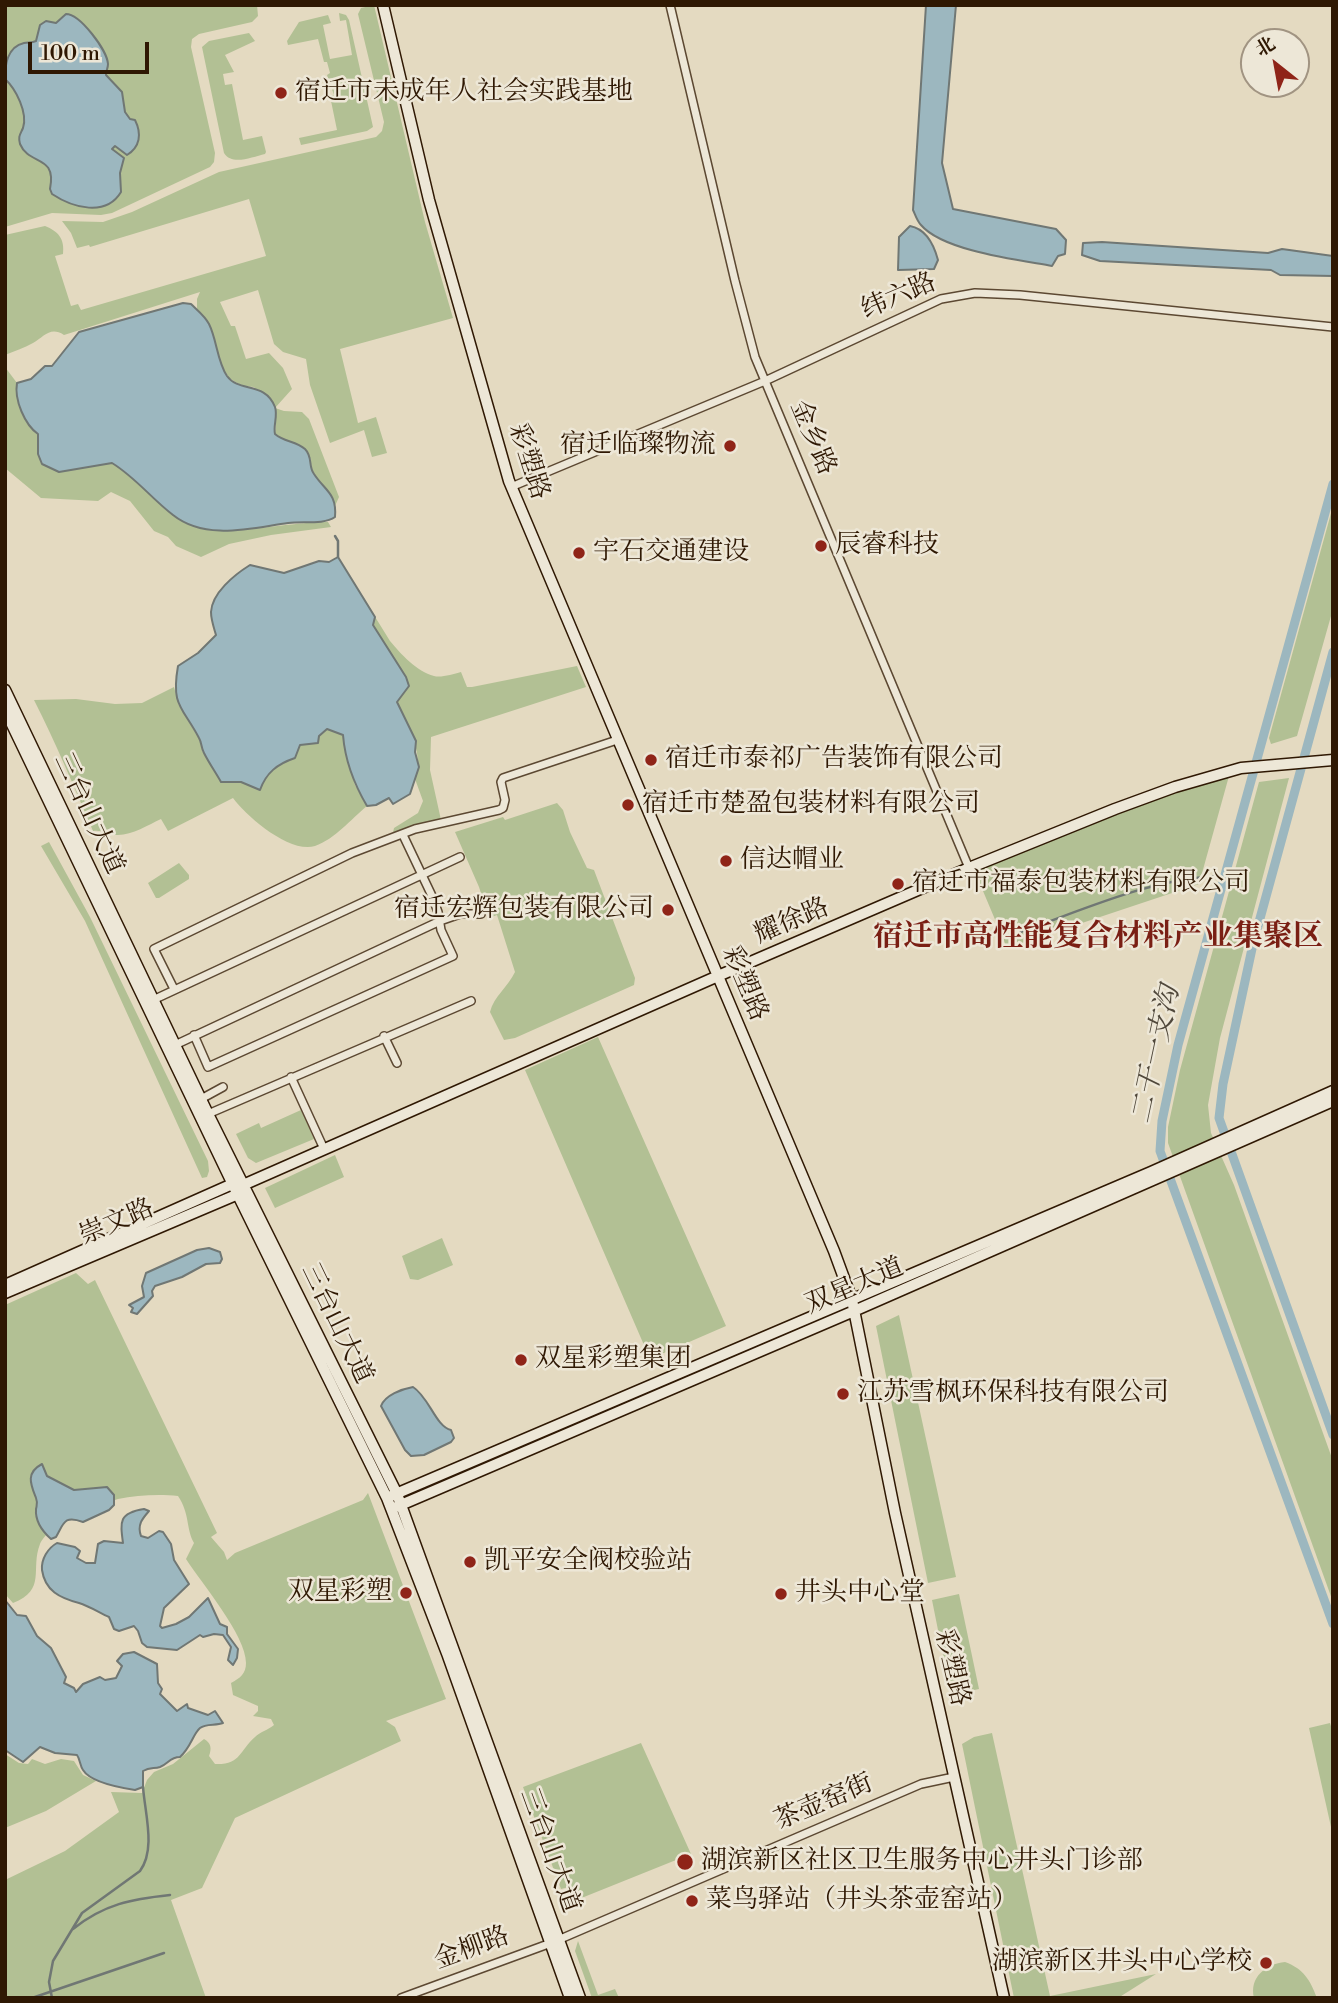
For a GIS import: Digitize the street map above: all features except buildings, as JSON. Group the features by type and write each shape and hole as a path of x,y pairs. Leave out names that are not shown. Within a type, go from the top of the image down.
{"street":[{"name":"彩塑路","path":"383,5 429,200 511,487 718,976 853,1305 890,1487 1004,1998"},
{"name":"金乡路","path":"670,5 755,357 969,869"},
{"name":"纬六路","path":"511,487 765,381 942,299 975,293 1020,295 1333,327"},
{"name":"三台山大道","path":"5,690 8,713 392,1496 554,1942 570,1998"},
{"name":"三台山大道","path":"8,713 153,1000 240,1187"},
{"path":"174,989 154,949 352,853 415,829 499,810 503,808 505,800 501,782 503,778 617,740"},
{"name":"耀徐路","path":"240,1187 718,976 969,869 1175,787 1241,768 1329,761"},
{"path":"194,1035 208,1067 453,956 441,930 432,897 403,835"},
{"path":"153,1000 460,857"},
{"path":"175,1045 440,921 460,914 481,914"},
{"path":"208,1114 384,1036 471,1001"},
{"path":"384,1036 397,1063"},
{"path":"291,1077 324,1149"},
{"path":"201,1099 223,1087"},
{"path":"1251,1133 1333,1091"},
{"path":"1251,1133 1333,1101"},
{"name":"双星大道","path":"396,1507 1251,1133"},
{"name":"崇文路","path":"5,1285 240,1187"},
{"name":"崇文路","path":"5,1293 240,1187"},
{"name":"双星大道","path":"392,1496 853,1305"},
{"name":"茶壶窑街","path":"554,1942 921,1784 954,1777"},
{"name":"三台山大道","path":"554,1942 580,1998"},
{"name":"金柳路","path":"401,1998 554,1942"}],"green space":[{"path":"5,5 257,5 258,16 252,22 199,34 192,39 191,47 215,153 214,162 210,167 112,213 52,213 5,227"},
{"path":"374,5 425,222 453,318 340,349 358,423 376,417 387,453 372,457 364,430 330,443 310,385 306,359 283,352 274,344 258,290 220,302 231,326 235,326 246,359 269,353 283,368 292,389 275,408 302,412 309,419 339,497 335,506 313,472 311,459 289,441 282,440 275,434 276,422 254,387 242,386 229,378 221,365 210,327 197,309 200,292 64,335 47,333 30,345 5,355 5,235 45,226 54,230 63,244 63,254 55,256 71,306 78,304 81,310 266,256 249,199 90,247 77,248 62,221 103,222 132,212 219,172 376,137 382,131 384,122 358,14 361,8"},
{"path":"339,13 346,15 349,20 373,127 367,131 301,145 299,138 337,130 330,96 334,95 327,75 330,73 327,62 324,62 318,39 288,45 287,41 299,22 328,15 331,23 323,25 330,59 352,55 346,20 340,21"},
{"path":"249,33 255,41 225,55 234,72 223,74 225,85 232,84 243,140 262,136 266,152 237,160 224,153 202,47 209,41"},
{"path":"5,367 17,383 17,396 24,418 38,434 38,454 42,464 59,472 112,463 174,516 189,524 207,528 248,529 328,522 331,527 229,544 201,557 176,546 168,537 154,531 130,501 111,492 98,501 41,498 5,468"},
{"path":"1333,506 1333,609 1297,736 1271,744 1269,738"},
{"path":"338,557 390,641 421,671 440,677 461,672 467,687 472,687 577,666 586,687 431,737 430,770 441,820 392,837 394,828 418,813 423,801 415,779 418,769 416,749 397,702 343,735 355,785 367,806 336,834 315,846 305,847 281,839 258,823 233,798 168,831 161,819 128,834 93,831 34,700 76,699 115,704 142,703 174,687 179,705 201,742 202,751 241,782 260,790 273,770 295,758 211,614 213,606 225,585 250,565 284,573 319,561 329,562"},
{"path":"1229,776 1199,884 1007,948 975,872 1132,807"},
{"path":"1289,778 1220,1038 1208,1105 1211,1133 1234,1185 1333,1461 1333,1602 1168,1143 1168,1127 1180,1070 1259,782"},
{"path":"557,803 563,810 587,868 594,870 635,978 634,985 515,1038 504,1040 490,1012 515,972 497,915 489,918 455,832 503,817 505,820"},
{"path":"49,842 90,917 208,1161 207,1177 202,1178 85,921 41,846"},
{"path":"179,863 189,875 189,879 156,898 148,883"},
{"path":"598,1037 726,1326 650,1359 525,1070"},
{"path":"301,1110 314,1139 256,1163 248,1158 236,1134 259,1123 261,1128"},
{"path":"335,1155 344,1177 275,1208 265,1188"},
{"path":"442,1238 453,1265 418,1280 410,1279 402,1256"},
{"path":"76,1273 88,1284 95,1280 217,1533 211,1537 224,1552 227,1560 235,1553 363,1500 368,1493 446,1699 386,1721 395,1727 401,1741 235,1818 202,1888 171,1900 206,1998 5,1998 5,1880 65,1851 119,1812 111,1792 142,1793 147,1780 154,1772 173,1764 204,1739 211,1748 209,1756 215,1764 235,1760 257,1735 274,1725 271,1719 253,1716 258,1711 258,1706 233,1695 231,1683 245,1670 244,1652 231,1624 186,1559 194,1543 178,1496 148,1495 125,1498 70,1515 52,1529 40,1544 36,1578 30,1592 13,1603 5,1594 5,1305"},
{"path":"899,1315 956,1577 928,1583 876,1326"},
{"path":"959,1594 979,1689 951,1695 932,1600"},
{"path":"1330,1723 1333,1733 1333,1836 1309,1728"},
{"path":"992,1733 1050,1996 1156,1974 1118,1998 1014,1998 962,1744 974,1737"},
{"path":"641,1743 691,1854 574,1901 569,1887 561,1889 523,1787"},
{"path":"5,1754 19,1763 28,1764 32,1759 45,1764 61,1759 74,1761 83,1775 96,1781 46,1811 5,1828"},
{"path":"578,1941 598,1995 615,1989 619,1998 592,1998 575,1951"},
{"path":"1285,1962 1306,1976 1317,1998 1254,1998 1254,1984 1260,1973"}],"water":[{"path":"926,5 956,5 942,163 953,209 1056,229 1066,240 1065,254 1058,256 1052,266 963,248 932,234 917,220 913,210"},
{"path":"66,14 85,26 98,42 108,64 106,75 122,92 125,112 130,119 135,120 139,130 137,144 127,155 115,146 112,149 124,158 120,173 121,192 115,200 98,207 79,206 52,194 50,170 24,151 20,144 24,115 17,95 5,79 7,63 14,48 36,41 40,25 46,21 56,23"},
{"path":"910,226 921,230 932,243 938,260 934,269 898,270 899,237"},
{"path":"1083,243 1268,253 1282,249 1333,256 1333,276 1280,275 1271,270 1100,261 1082,255"},
{"path":"183,303 191,304 207,321 227,376 238,384 259,390 271,399 276,410 275,434 301,446 307,452 312,471 332,497 335,517 319,522 288,523 244,530 200,528 173,515 112,463 59,472 42,464 38,454 38,434 22,412 17,397 17,383 31,379 45,366 52,366 79,332"},
{"path":"338,557 375,617 373,625 409,686 397,702 416,741 415,752 419,767 410,794 393,804 389,798 376,805 367,806 351,772 343,735 327,729 319,736 318,743 300,745 295,758 273,770 260,790 241,782 221,782 177,698 178,666 198,653 216,635 211,615 212,605 225,585 244,569 250,565 284,573 319,561 329,562"},
{"path":"209,1248 220,1252 220,1263 206,1264 182,1277 155,1286 153,1296 137,1314 131,1312 133,1308 129,1305 144,1297 142,1286 146,1273 197,1250"},
{"path":"413,1387 441,1423 451,1430 454,1438 424,1455 411,1456 381,1406 390,1396"},
{"path":"42,1464 47,1476 74,1490 107,1487 114,1495 114,1505 83,1522 68,1520 56,1537 51,1539 38,1522 37,1501 31,1484 33,1471"},
{"path":"144,1509 149,1511 141,1522 141,1536 148,1538 159,1531 163,1532 171,1544 174,1560 189,1584 164,1608 160,1626 162,1628 176,1624 189,1617 208,1598 220,1624 227,1627 227,1634 238,1649 233,1665 228,1660 231,1647 223,1635 200,1635 177,1650 147,1647 142,1643 134,1626 119,1631 114,1629 109,1617 60,1596 46,1583 42,1570 43,1562 54,1545 57,1543 75,1547 80,1551 77,1558 86,1563 95,1563 98,1544 104,1541 123,1543 123,1519 130,1513"},
{"path":"5,1600 17,1615 26,1616 37,1636 51,1648 66,1677 64,1683 76,1692 83,1684 100,1677 105,1680 116,1678 122,1666 117,1661 123,1654 134,1652 157,1664 158,1683 162,1689 160,1694 177,1711 187,1704 188,1708 208,1715 215,1711 223,1723 202,1726 180,1757 160,1767 143,1771 143,1787 135,1790 107,1784 87,1775 77,1755 55,1753 40,1747 23,1762 5,1750"}],"waterway":[{"name":"二干一支沟","path":"1333,484 1178,1045 1162,1121 1160,1151 1333,1624"},
{"path":"335,536 338,541 338,557"},
{"path":"1333,652 1253,944 1223,1084 1219,1118 1333,1435"},
{"path":"1012,935 1144,889 1171,882 1225,876"},
{"path":"52,1998 49,1982 53,1961 82,1913 140,1871 145,1862 149,1842 143,1787"},
{"path":"73,1929 107,1908 143,1898 170,1895"},
{"path":"32,1998 164,1953"}],"place":[{"name":"宿迁市未成年人社会实践基地","path":"281,93"},
{"name":"宿迁临璨物流","path":"730,446"},
{"name":"辰睿科技","path":"821,546"},
{"name":"宇石交通建设","path":"579,553"},
{"name":"宿迁市泰祁广告装饰有限公司","path":"651,760"},
{"name":"宿迁市楚盈包装材料有限公司","path":"628,805"},
{"name":"信达帽业","path":"726,861"},
{"name":"宿迁市福泰包装材料有限公司","path":"898,884"},
{"name":"宿迁宏辉包装有限公司","path":"668,910"},
{"name":"双星彩塑集团","path":"521,1360"},
{"name":"江苏雪枫环保科技有限公司","path":"843,1394"},
{"name":"凯平安全阀校验站","path":"470,1562"},
{"name":"双星彩塑","path":"406,1593"},
{"name":"井头中心堂","path":"781,1594"},
{"name":"湖滨新区社区卫生服务中心井头门诊部","path":"685,1862"},
{"name":"菜鸟驿站（井头茶壶窑站）","path":"692,1901"},
{"name":"湖滨新区井头中心学校","path":"1266,1963"}],"district":[{"name":"宿迁市高性能复合材料产业集聚区","path":"1098,938"}]}
